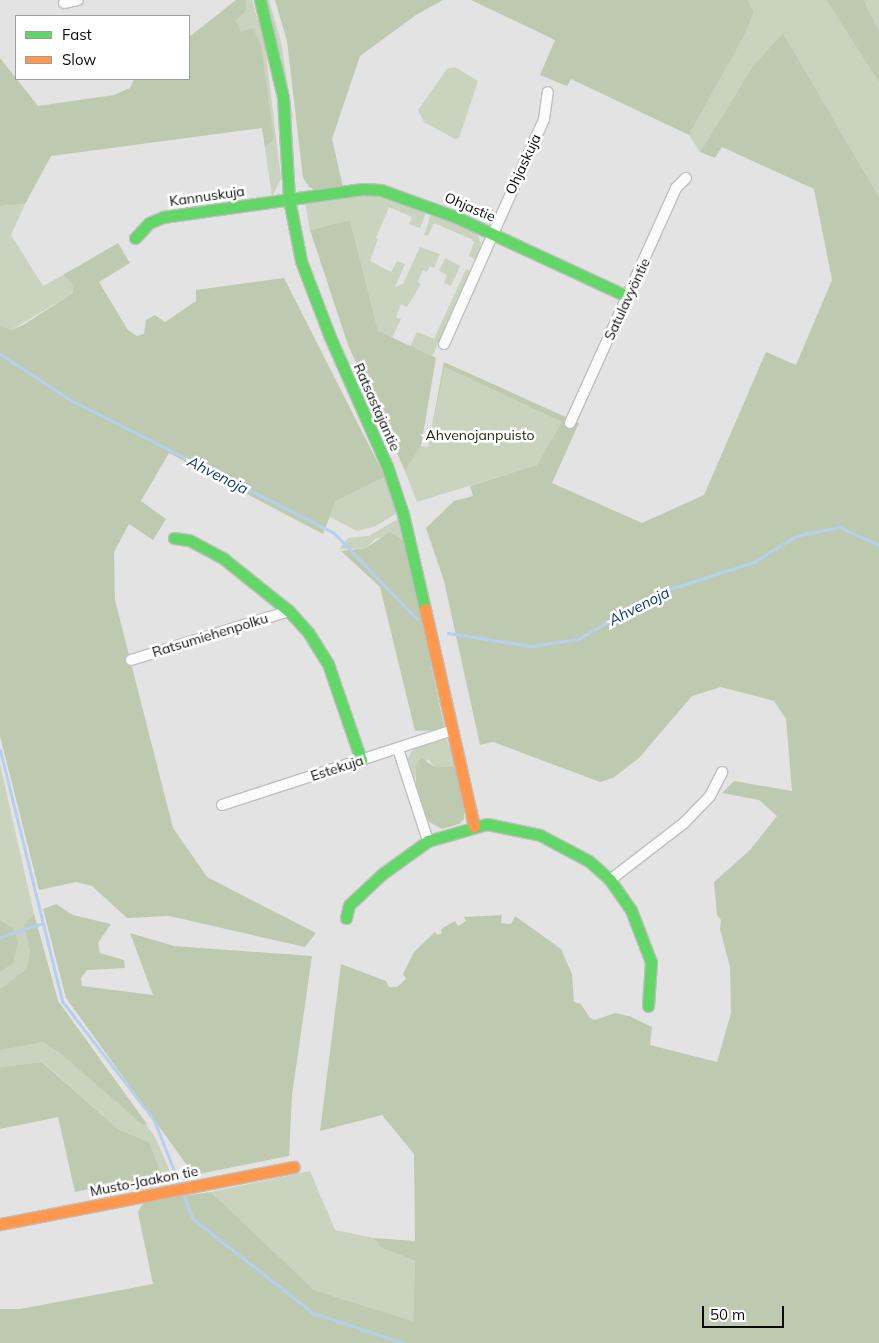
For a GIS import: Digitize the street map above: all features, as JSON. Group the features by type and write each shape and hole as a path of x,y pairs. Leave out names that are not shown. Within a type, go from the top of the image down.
{"street":[{"path":"64,3 78,0"},
{"name":"Ratsastajantie","path":"260,0 283,97 289,199 301,261 330,337 387,466 403,514 474,827"},
{"name":"Ohjaskuja","path":"444,344 544,119 548,92"},
{"name":"Satulavyöntie","path":"570,423 676,188 686,178"},
{"name":"Ohjastie","path":"289,199 362,188 382,190 492,233 628,297"},
{"name":"Kannuskuja","path":"135,238 149,223 163,217 289,199"},
{"path":"174,538 189,540 224,559 289,611 308,632 328,664 360,760"},
{"name":"Ratsumiehenpolku","path":"132,660 289,611"},
{"name":"Estekuja","path":"222,805 453,730"},
{"path":"398,749 428,841"},
{"path":"610,880 684,823 710,796 722,772"},
{"path":"346,918 349,904 382,874 428,841 488,824 553,840 590,861 610,880 631,910 646,943 651,972 648,1006"},
{"name":"Musto-Jaakon tie","path":"0,1224 294,1167"}],"green space":[{"path":"236,0 246,0 246,11 236,21 241,32 253,28 261,46 274,139 265,148 262,128 51,156 25,204 0,206 0,58 15,77 15,80 17,80 38,106 114,95 130,88 134,80 190,80 190,36"},
{"path":"246,0 252,0 265,46 281,179 272,197 265,148 274,139 236,21 246,11"},
{"path":"264,0 269,0 281,42 293,118 290,119"},
{"path":"275,0 443,0 416,15 360,56 332,139 343,187 317,191 309,187 303,178 287,41"},
{"path":"471,0 748,0 754,12 743,38 689,135 571,79 567,86 540,75 555,40"},
{"path":"748,0 826,0 879,82 879,197 783,33 753,66 700,152 689,135 743,38 754,12"},
{"path":"826,0 864,0 879,31 879,82"},
{"path":"864,0 879,0 879,31"},
{"path":"783,33 879,197 879,1343 0,1343 0,1309 20,1309 153,1284 138,1213 141,1206 146,1201 211,1192 314,1290 413,1321 415,1261 380,1247 374,1238 415,1241 414,1154 382,1115 320,1131 341,964 386,981 389,987 397,987 406,979 403,974 414,952 435,932 437,935 442,933 441,929 455,921 458,926 466,921 464,917 502,915 501,923 511,924 515,916 561,949 572,974 574,1002 581,1004 590,1018 595,1020 615,1013 629,1016 652,1027 650,1045 717,1062 731,1013 730,967 720,929 721,920 717,915 714,882 750,850 777,816 759,800 722,793 734,781 792,791 786,719 774,701 721,687 692,696 639,758 613,778 600,782 493,742 480,745 444,581 426,528 454,501 473,496 470,486 537,465 562,422 445,367 428,447 444,362 579,423 552,483 642,523 704,495 766,352 796,365 832,280 814,189 722,147 715,158 700,152 753,66"},
{"path":"455,67 478,81 459,138 455,139 424,122 418,110 447,69"},
{"path":"371,193 426,213 420,228 409,224 412,217 389,207 376,238 378,239 370,261 391,272 397,261 405,264 395,287 403,284 420,247 440,254 434,268 430,266 427,272 423,270 418,282 421,284 407,307 401,304 396,317 401,319 392,338 378,332 350,220 310,230 305,203"},
{"path":"25,204 11,235 43,286 63,275 72,284 73,293 11,330 0,325 0,206"},
{"path":"431,214 476,232 481,243 476,260 469,256 474,242 471,239 434,223 428,236 424,235"},
{"path":"350,220 378,331 436,358 421,446 405,471 348,345 310,230"},
{"path":"118,243 130,263 99,282 128,330 137,336 144,334 146,320 155,315 165,322 196,301 196,290 284,278 385,477 336,501 323,534 169,453 141,501 166,519 153,540 129,524 114,552 115,600 173,828 207,877 316,933 305,947 169,916 127,918 92,886 76,882 39,890 0,736 0,325 11,330 23,325 73,293 72,284 63,275"},
{"path":"445,258 460,266 451,286 444,283 447,275 439,271"},
{"path":"466,269 470,271 432,357 410,347 417,332 434,339"},
{"name":"Ahvenojanpuisto","path":"445,367 563,422 537,465 417,502 405,471 421,446 428,447"},
{"path":"385,477 397,513 376,526 357,531 330,517 336,501"},
{"path":"399,518 404,541 376,538 366,548 339,549 348,538 369,536"},
{"path":"390,532 404,541 445,730 415,731 380,587 341,551 366,548"},
{"path":"444,739 447,740 456,766 435,767 428,759 415,777 416,787 408,759 411,752 416,748"},
{"path":"421,758 435,767 456,766 464,808 464,819 459,824 442,829 428,821 416,787 416,766"},
{"path":"0,764 34,914 58,1001 155,1137 175,1183 166,1185 149,1142 118,1129 43,1062 0,1067"},
{"path":"56,904 73,915 111,924 98,943 100,953 124,960 125,968 87,970 81,978 82,986 153,995 130,933 174,946 312,956 292,1095 289,1156 194,1175 66,998 43,909"},
{"path":"34,914 58,1001 147,1124 143,1125 59,1052 43,1042 0,1050 0,989 27,969 30,951 24,924"},
{"path":"0,920 13,928 18,942 13,963 0,972"},
{"path":"42,1062 118,1129 149,1142 166,1185 134,1191 131,1180 75,1192 58,1117 0,1129 0,1067"},
{"path":"310,1171 335,1230 374,1238 380,1247 415,1261 413,1321 314,1290 211,1192"}],"waterway":[{"name":"Ahvenoja","path":"0,354 74,402 333,532 417,619"},
{"name":"Ahvenoja","path":"448,633 531,646 578,639 660,592 754,562 796,536 839,527 879,545"},
{"path":"0,750 62,1001 154,1120 180,1186"},
{"path":"0,937 43,923"},
{"path":"182,1192 193,1219 313,1313 403,1343"}],"traffic: fast":[{"path":"260,0 283,97 289,199 301,261 330,337 387,466 403,514 425,609"},
{"path":"135,238 149,223 163,217 362,189 381,190 456,217 628,297"},
{"path":"174,538 189,540 224,559 289,611 308,632 328,664 361,760"},
{"path":"346,918 349,905 382,874 428,841 487,824 540,835 589,861 610,880 631,910 651,962 648,1006"}],"traffic: slow":[{"path":"425,609 474,827"},
{"path":"0,1224 294,1167"}]}
